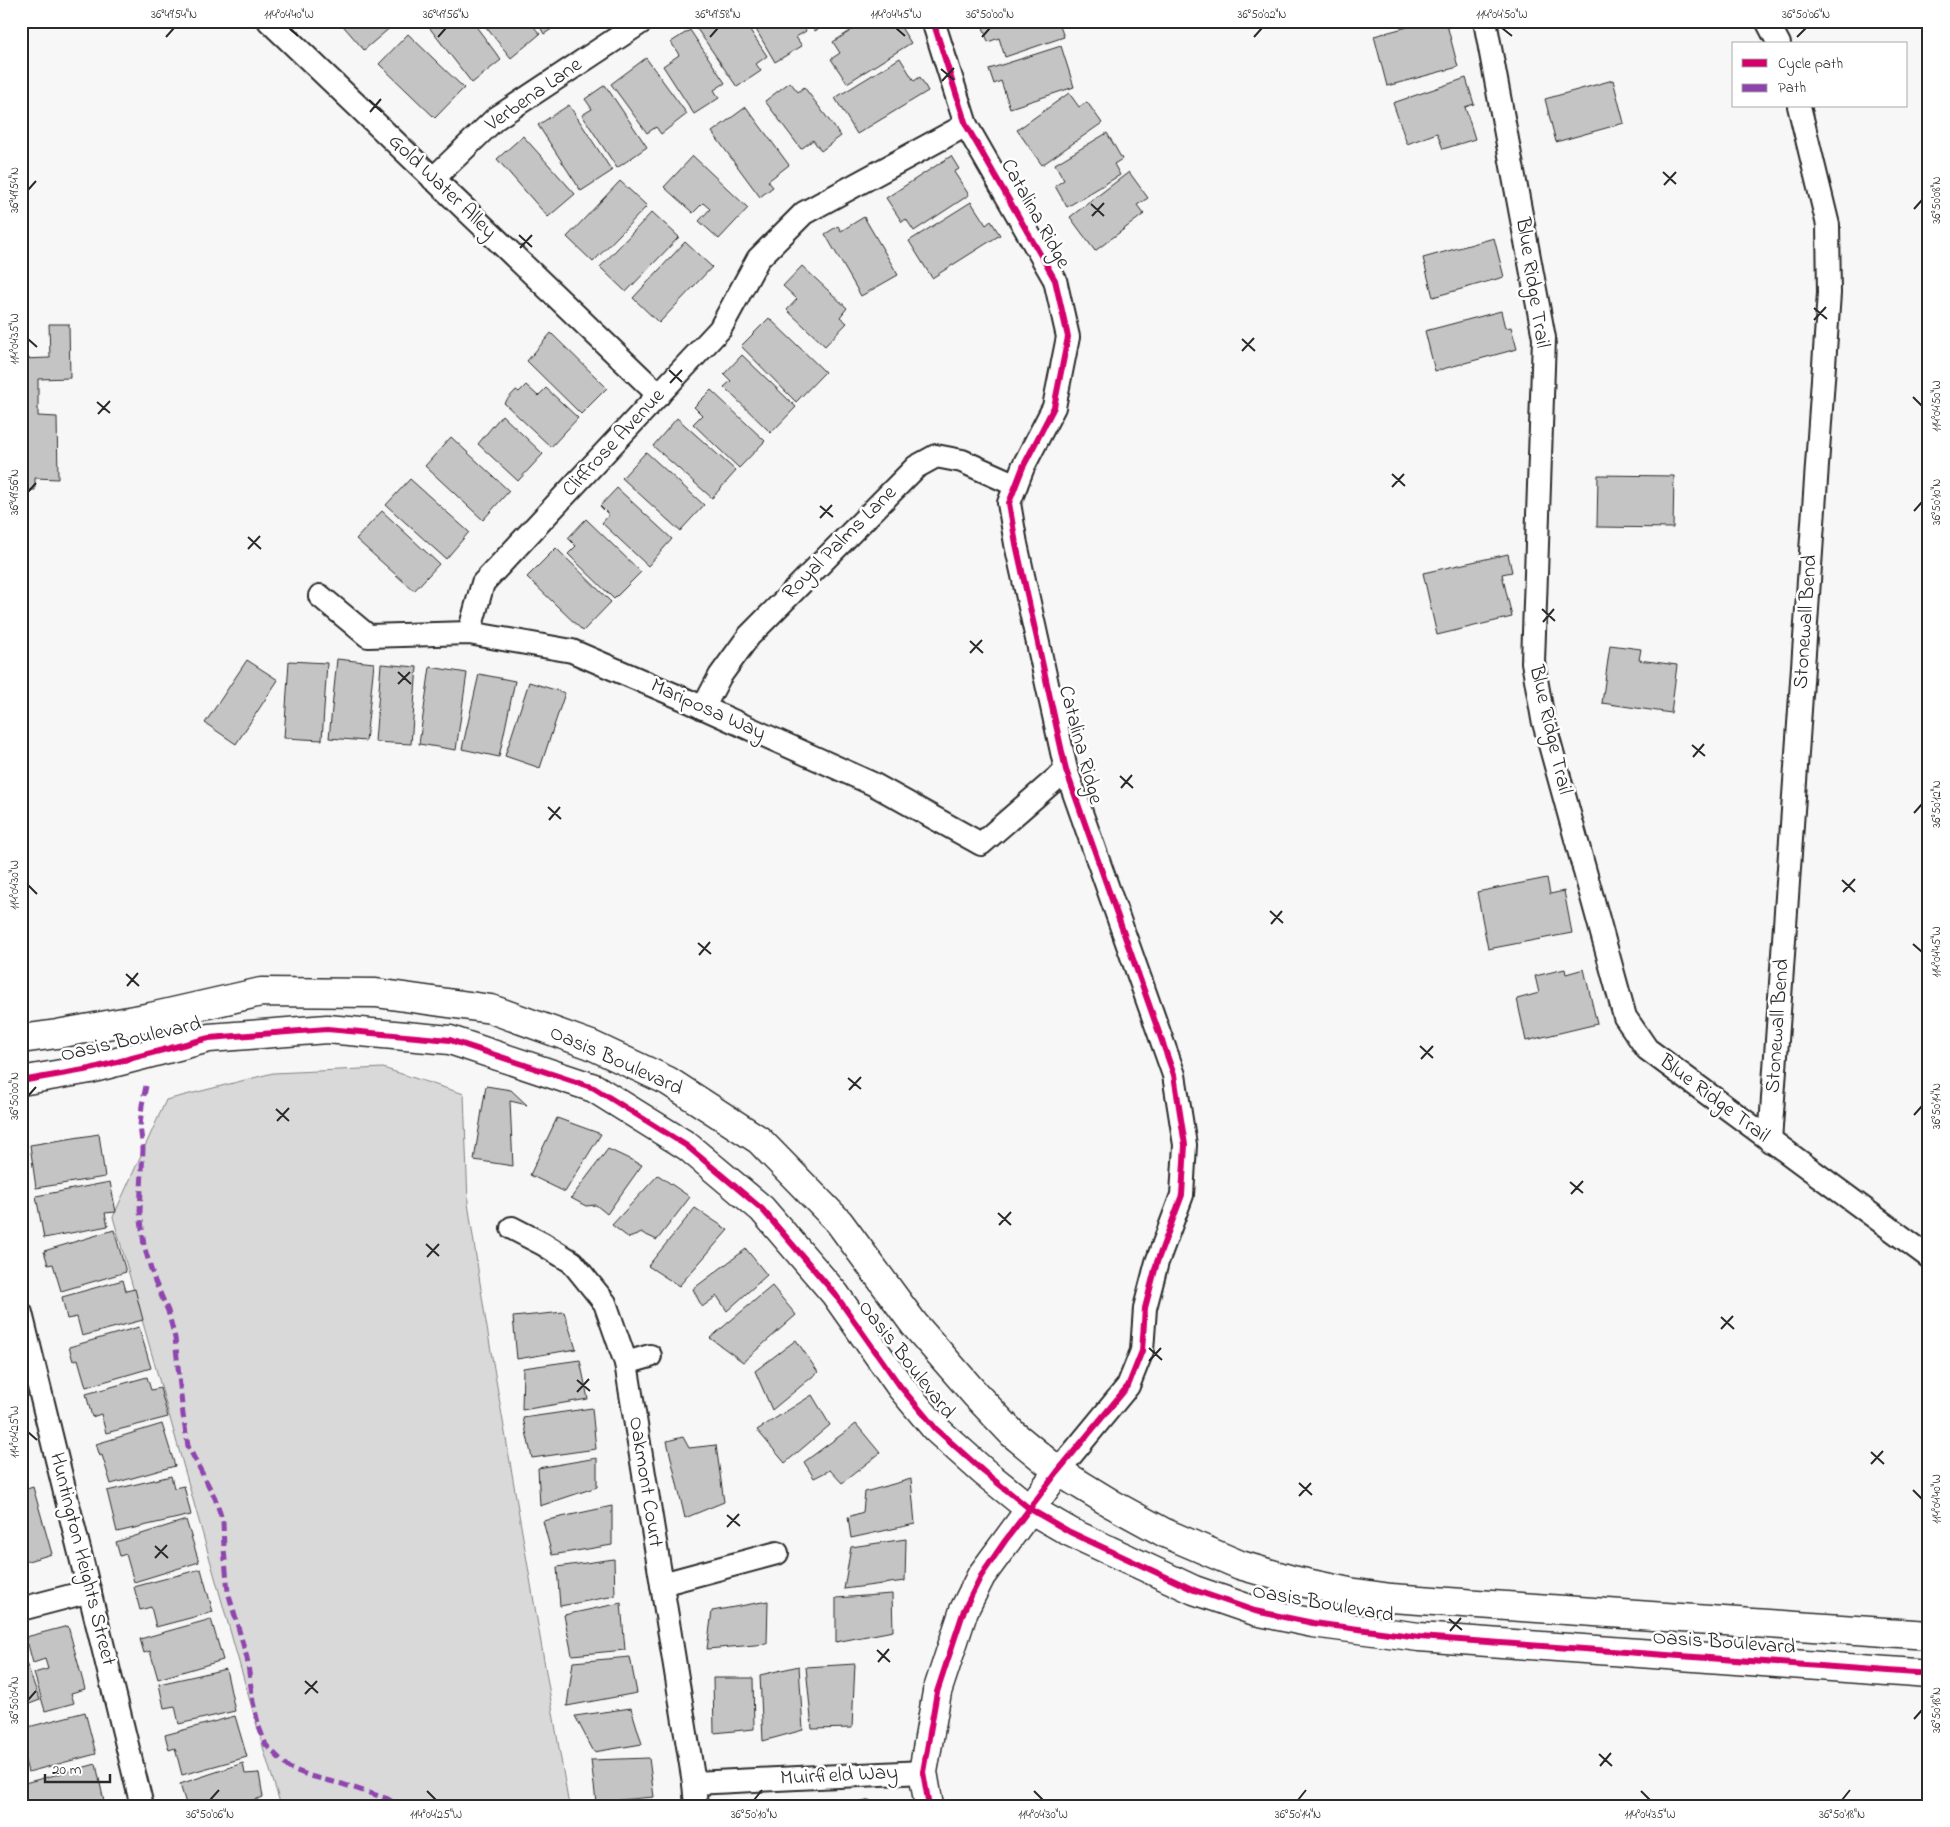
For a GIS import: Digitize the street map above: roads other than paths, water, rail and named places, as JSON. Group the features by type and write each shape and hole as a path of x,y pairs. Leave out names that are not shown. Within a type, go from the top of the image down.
{"street":[{"name":"Gold Water Alley","path":"269,21 659,394"},
{"name":"Verbena Lane","path":"434,179 495,119 643,21"},
{"name":"Catalina Ridge","path":"933,21 966,125 1055,280 1068,337 1054,407 1023,467 1009,503 1016,544 1066,770 1174,1075 1185,1146 1182,1195 1157,1262 1144,1308 1142,1351 1128,1386 1058,1471"},
{"name":"Blue Ridge Trail","path":"1485,21 1544,338 1533,662 1543,719 1625,1017 1647,1050 1929,1257"},
{"path":"1766,21 1778,42"},
{"name":"Stonewall Bend","path":"1770,1141 1829,293 1828,225 1799,108"},
{"name":"Cliffrose Avenue","path":"469,633 483,583 720,329 758,259 804,213 966,125"},
{"name":"Royal Palms Lane","path":"703,708 720,676 749,636 916,467 936,456 962,461 1016,485"},
{"name":"Mariposa Way","path":"320,596 368,636 469,633 572,651 872,784 981,844 1066,770"},
{"name":"Oasis Boulevard","path":"21,1039 151,1016 260,992 376,993 491,1009 591,1045 668,1081 759,1140 839,1222 914,1324 1013,1434 1058,1471 1165,1533 1240,1565 1292,1580 1348,1592 1392,1598 1929,1635"},
{"name":"Oasis Boulevard","path":"21,1080 90,1069 209,1038 327,1029 450,1040 594,1088 687,1146 762,1208 835,1294 900,1386 936,1429 984,1472 1030,1509 1079,1536 1194,1590 1255,1611 1313,1623 1419,1637 1929,1674"},
{"name":"Oakmont Court","path":"512,1228 572,1262 606,1303 626,1363 694,1783 696,1806"},
{"name":"Huntington Heights Street","path":"21,1313 142,1806"},
{"path":"626,1363 650,1356"},
{"path":"929,1806 923,1772 937,1692 964,1610 981,1576 1058,1471"},
{"path":"662,1584 777,1553"},
{"path":"21,1609 90,1592"},
{"name":"Muirfield Way","path":"694,1783 923,1772"}]}
